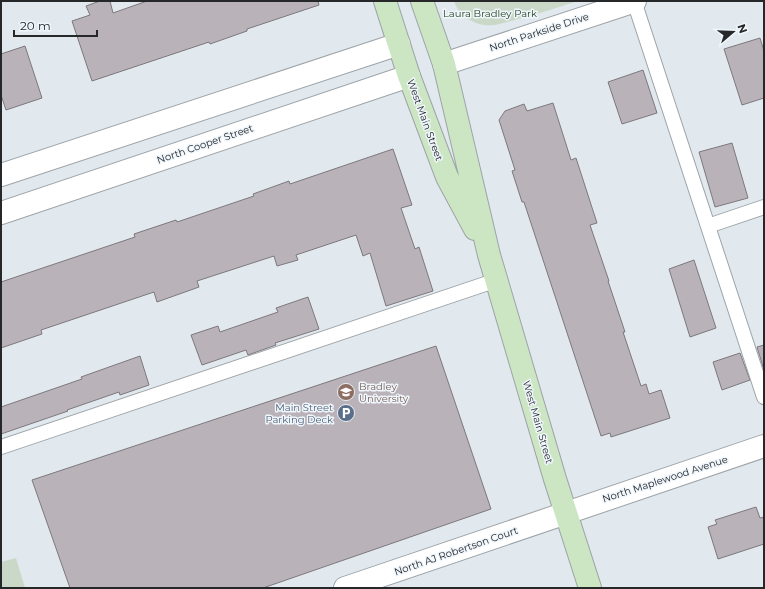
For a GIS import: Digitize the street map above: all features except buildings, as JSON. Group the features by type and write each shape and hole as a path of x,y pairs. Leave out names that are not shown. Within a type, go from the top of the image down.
{"main road":[{"name":"West Main Street","path":"385,1 409,76 447,177 489,254"},
{"name":"West Main Street","path":"422,1 444,64 489,254 590,588"}],"street":[{"name":"North Parkside Drive","path":"444,64 634,1"},
{"path":"1,175 399,44"},
{"name":"North Cooper Street","path":"1,213 409,76"},
{"name":"North Maplewood Avenue","path":"566,512 764,446"},
{"name":"North AJ Robertson Court","path":"345,588 524,528 566,512"}],"lane":[{"path":"634,1 764,398"},
{"path":"708,226 764,207"},
{"path":"1,447 460,294 497,280"}],"green space":[{"name":"Laura Bradley Park","path":"454,1 578,1 515,20 496,25 488,25 479,24 470,20 462,14"},
{"path":"16,558 25,588 1,588 1,562"}],"place":[{"name":"Bradley University","path":"346,392"},
{"name":"Main Street Parking Deck","path":"346,413"}]}
